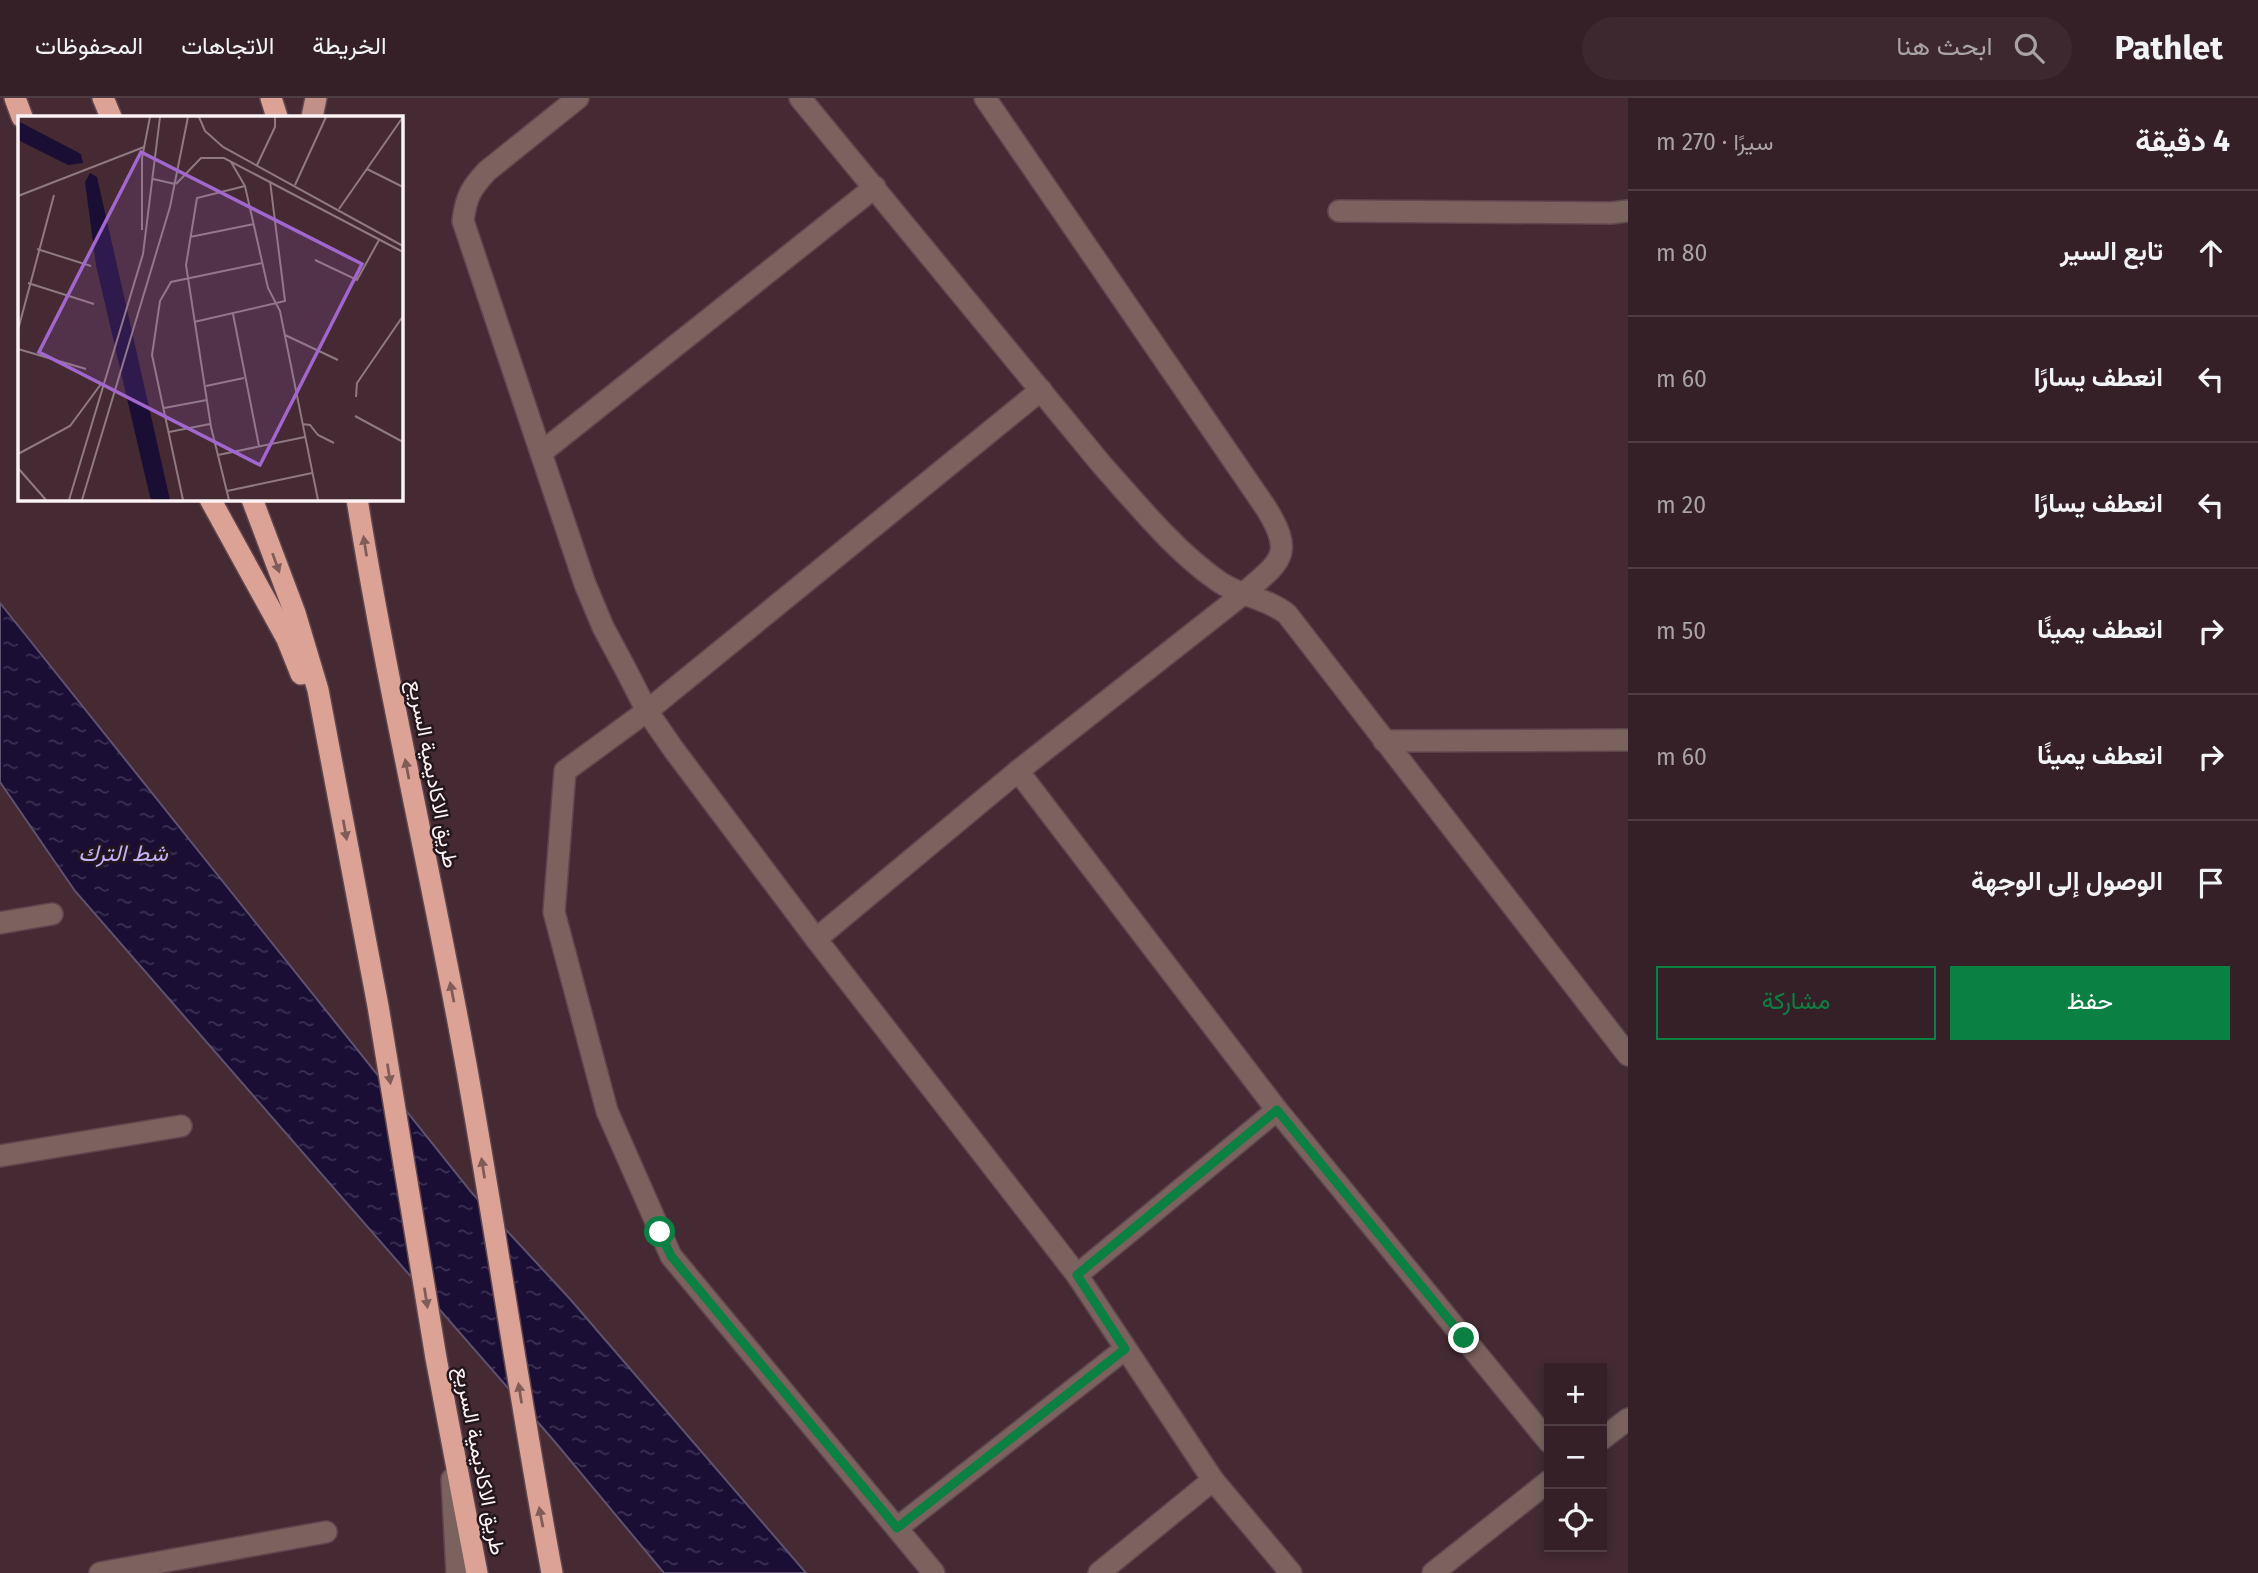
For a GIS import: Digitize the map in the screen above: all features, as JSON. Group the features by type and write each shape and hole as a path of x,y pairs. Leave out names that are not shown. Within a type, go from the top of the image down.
{"highway":[{"path":"15,98 22,116"},
{"path":"103,98 110,116"},
{"path":"271,98 277,116"},
{"path":"211,500 286,639 334,769"},
{"path":"252,500 295,613 318,690 334,769"},
{"name":"طريق الاكاديمية السريع","path":"358,500 372,592 465,1059 552,1573"},
{"name":"طريق الاكاديمية السريع","path":"334,769 436,1358 477,1573"}],"main road":[{"path":"312,116 316,98"}],"street":[{"path":"578,98 474,184 465,202 463,221 585,583 603,627 647,711 816,939 1077,1275 1213,1480 1291,1573"},
{"path":"800,98 1111,475 1176,545 1221,583 1278,607 1287,614 1628,1055"},
{"path":"816,939 1018,771 1243,594 1266,574 1281,556 1283,542 1278,526 985,98"},
{"path":"542,452 875,187"},
{"path":"1339,211 1628,211"},
{"path":"934,1573 671,1256 607,1111 554,912 565,771 647,711 1041,390"},
{"path":"1384,741 1628,740"},
{"path":"1018,771 1277,1110 1544,1436"},
{"path":"0,923 52,914"},
{"path":"1077,1275 1277,1110"},
{"path":"0,1156 181,1126"},
{"path":"897,1528 1125,1349"},
{"path":"1607,1435 1628,1419"},
{"path":"450,1424 457,1573"},
{"path":"1099,1573 1213,1480"},
{"path":"1433,1573 1544,1485"},
{"path":"100,1573 326,1532"}],"water":[{"name":"شط الترك","path":"0,603 472,1193 570,1299 806,1573 664,1573 555,1442 75,891 0,782"}],"route":[{"path":"660,1232 671,1256 897,1528 1125,1349 1077,1275 1277,1110 1464,1338"}]}
